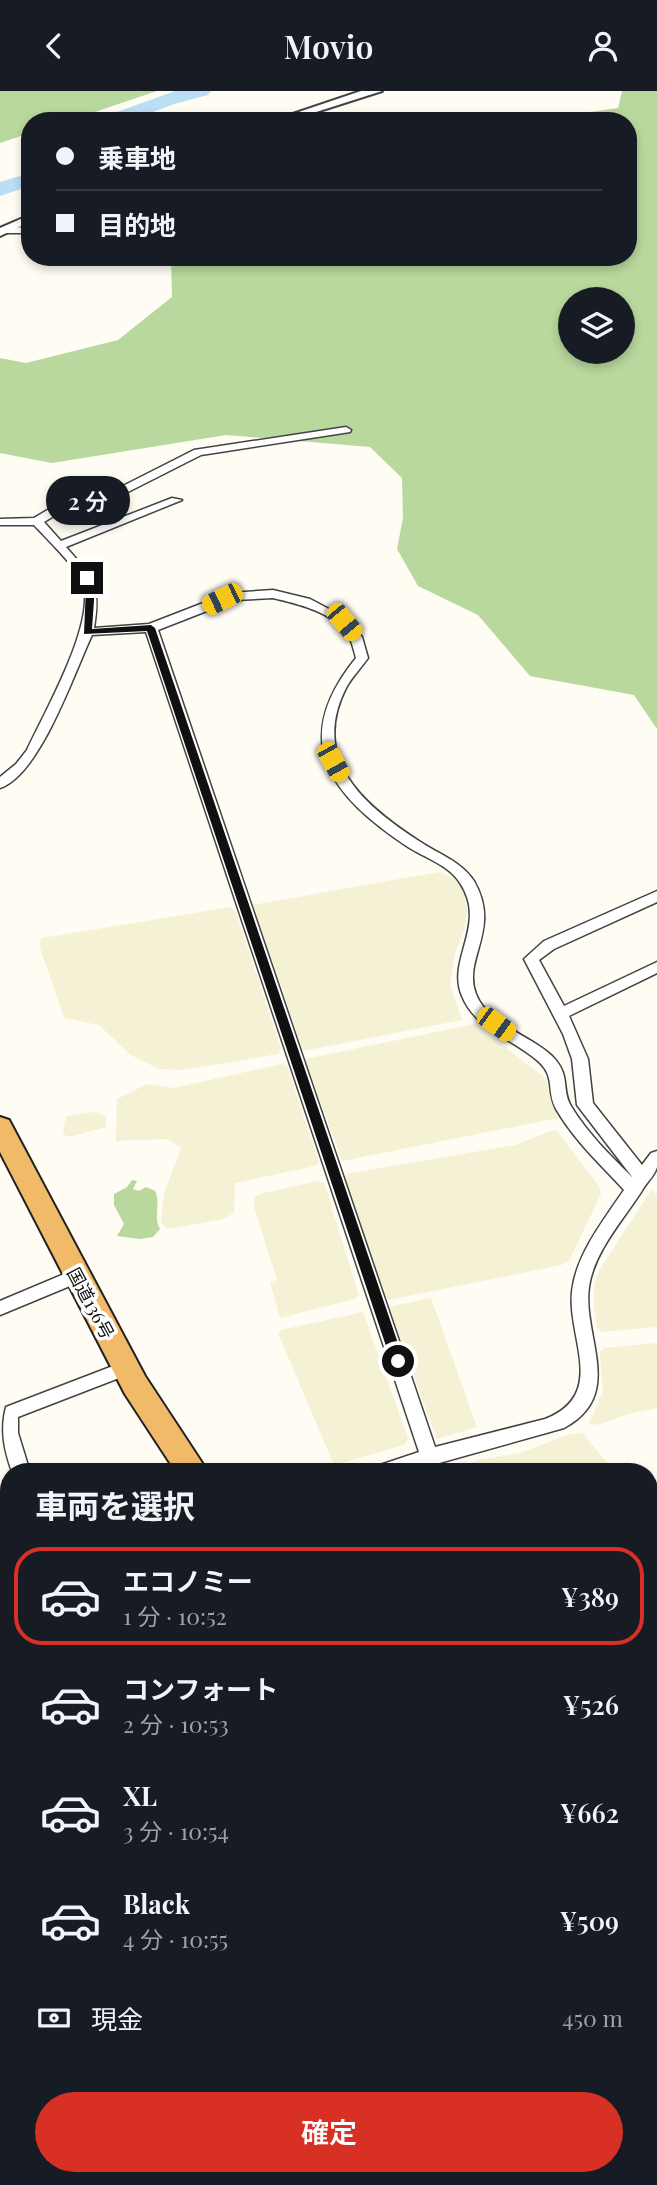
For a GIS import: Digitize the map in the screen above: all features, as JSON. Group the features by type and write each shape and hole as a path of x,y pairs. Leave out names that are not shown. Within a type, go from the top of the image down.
{"highway":[{"name":"国道136号","path":"0,1127 126,1368 187,1463"}],"street":[{"path":"304,112 352,96 377,91"},
{"path":"1,231 21,222"},
{"path":"1,231 21,230"},
{"path":"60,544 142,499 183,458 198,452 346,430"},
{"path":"0,522 37,520 65,503 102,499 176,499"},
{"path":"0,784 21,767 33,751 87,632 91,586 78,565 37,520"},
{"path":"87,632 151,628 222,599 245,594 291,597 344,622 356,637 362,657 339,691 327,743 344,783 364,806 413,844 463,876 472,893 479,922 468,975 470,998 496,1024 554,1069 563,1107 596,1150 638,1183"},
{"path":"151,628 429,1456"},
{"path":"638,1183 585,1105 580,1059 561,1014 531,959 533,954 657,896"},
{"path":"561,1014 657,967"},
{"path":"409,1463 553,1424 576,1410 589,1388 580,1283 638,1183 657,1157"},
{"path":"0,1308 76,1276"},
{"path":"19,1463 8,1423 12,1412 126,1368"}],"shaded area":[{"path":"439,872 457,879 464,889 467,911 464,931 455,953 450,984 462,1020 303,1051 253,905"},
{"path":"231,907 236,912 281,1049 278,1054 182,1070 159,1069 131,1055 99,1025 64,1018 39,945 42,938"},
{"path":"475,1024 545,1078 558,1118 342,1161 305,1059"},
{"path":"287,1065 319,1162 315,1166 235,1183 234,1213 223,1219 168,1229 161,1223 164,1194 181,1148 167,1139 116,1141 117,1099 147,1084 174,1088"},
{"path":"95,1112 106,1116 106,1127 73,1136 66,1136 63,1132 66,1116"},
{"path":"553,1130 557,1131 599,1186 601,1194 569,1261 561,1265 389,1300 343,1179 347,1174 515,1145"},
{"path":"318,1181 324,1183 359,1295 355,1299 280,1318 270,1282 277,1280 254,1207 254,1199 259,1194"},
{"path":"651,1190 657,1194 657,1327 601,1332 597,1327 594,1309 594,1286 599,1271"},
{"path":"431,1298 477,1427 437,1439 388,1307"},
{"path":"363,1312 408,1438 404,1445 333,1463 278,1333 281,1330"},
{"path":"657,1343 657,1408 628,1414 598,1425 589,1423 603,1392 600,1352 604,1348"},
{"path":"582,1433 607,1463 470,1463 520,1453 570,1434"}],"green space":[{"path":"0,91 157,91 95,112 21,112 21,136 0,143"},
{"path":"622,91 657,91 657,729 634,695 530,676 478,615 418,586 397,549 403,518 402,478 370,447 226,435 52,463 0,453 0,358 26,363 118,340 172,297 171,266 637,266 637,112 590,112 618,108"},
{"path":"132,1180 137,1181 133,1189 139,1191 146,1187 155,1191 160,1229 153,1237 140,1239 117,1236 124,1224 114,1205 114,1194 127,1187"}],"waterway":[{"path":"133,112 167,99 201,91"},
{"path":"0,189 21,182"}],"route":[{"path":"87,578 91,586 87,632 151,628 398,1361"}]}
